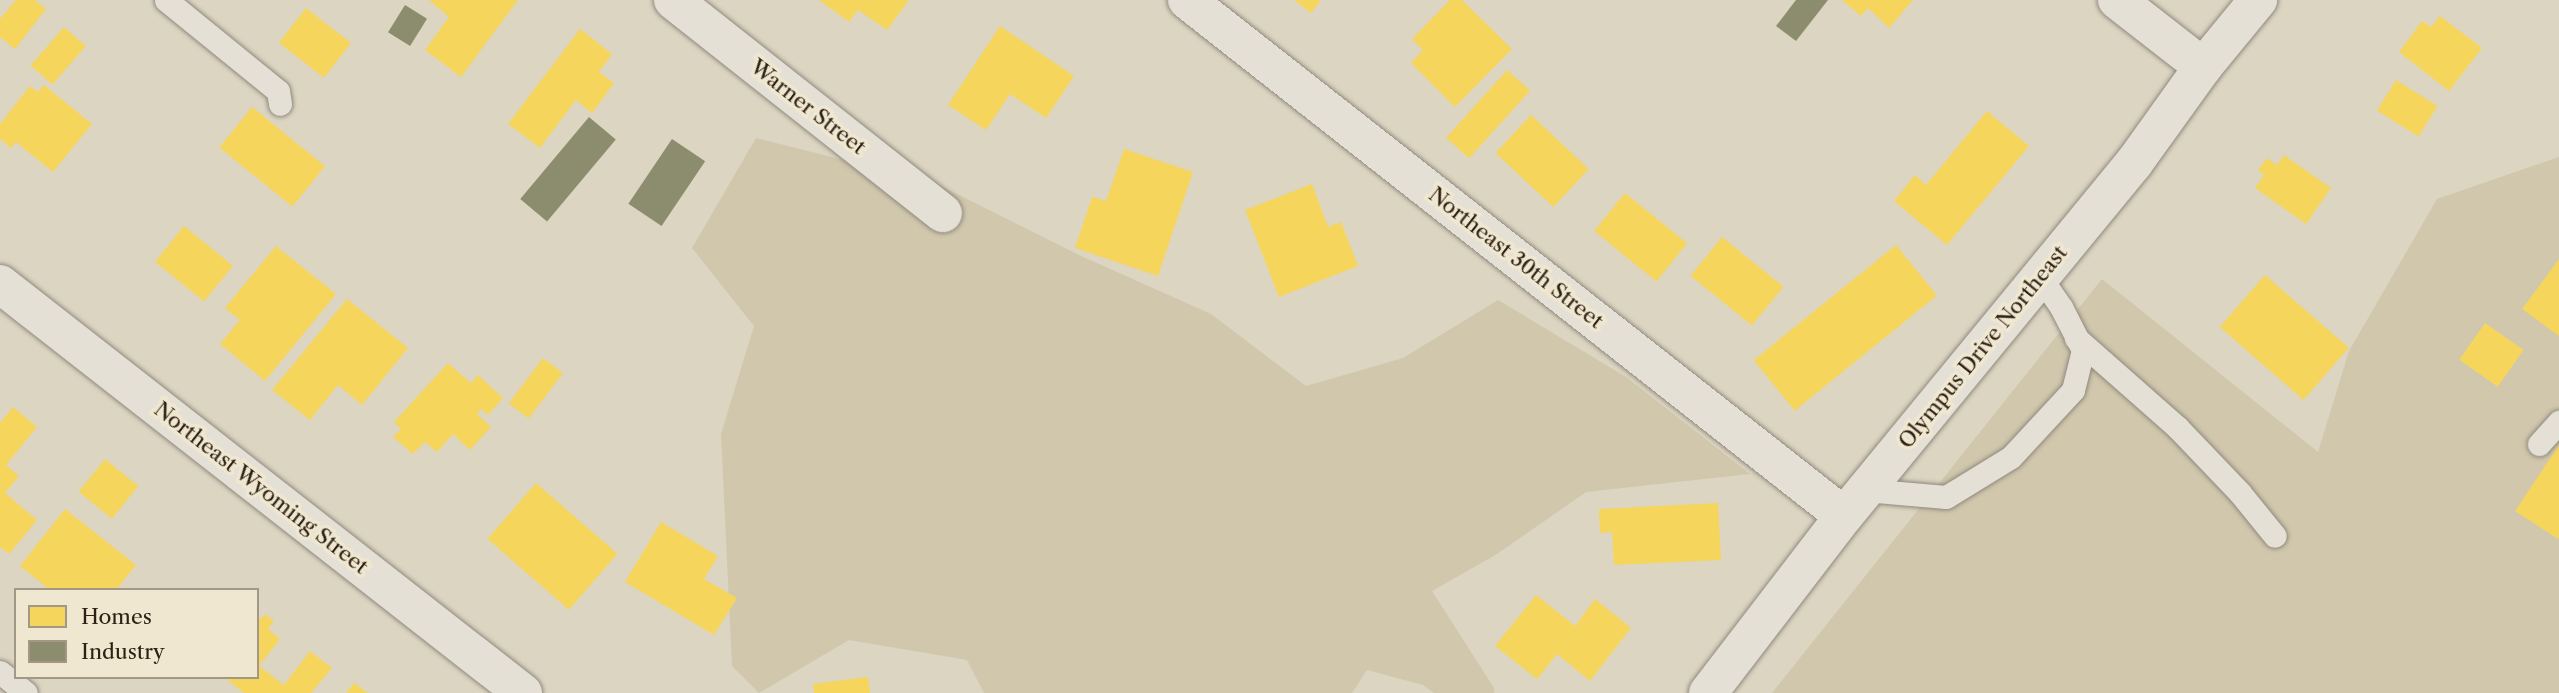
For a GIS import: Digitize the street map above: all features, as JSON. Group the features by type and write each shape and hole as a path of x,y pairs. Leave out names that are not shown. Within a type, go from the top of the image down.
{"street":[{"name":"Warner Street","path":"673,0 943,213"},
{"name":"Northeast 30th Street","path":"1188,0 1855,503"},
{"path":"2117,0 2203,67"},
{"name":"Olympus Drive Northeast","path":"1708,693 1855,503 2134,163 2203,67 2258,0"},
{"name":"Northeast Wyoming Street","path":"0,284 523,693"}],"lane":[{"path":"166,0 278,91 280,104"},
{"path":"1855,503 1946,498 2011,457 2073,390 2083,350 2062,307 2040,277"},
{"path":"2076,338 2176,427 2240,493 2275,536"},
{"path":"2539,444 2559,422"},
{"path":"0,672 26,693"}],"shaded area":[{"path":"756,138 935,183 1079,255 1211,314 1306,386 1403,358 1498,300 1626,377 1750,474 1586,492 1497,554 1432,591 1494,688 1494,693 1434,693 1423,685 1367,670 1352,693 984,693 967,660 849,640 759,693 732,666 721,434 754,326 692,248"},
{"path":"2559,157 2559,693 1772,693 2102,279 2318,452 2349,351 2437,199"}],"building: Homes":[{"path":"16,0 35,0 46,9 15,49 0,37 0,19"},
{"path":"429,0 518,0 461,77 425,50 449,17"},
{"path":"819,0 909,0 887,30 858,10 849,22"},
{"path":"1294,0 1321,0 1311,13"},
{"path":"1450,0 1462,0 1512,49 1455,107 1411,63 1423,50 1412,39"},
{"path":"1842,0 1913,0 1889,28 1868,8 1861,16"},
{"path":"306,8 351,43 324,78 279,43"},
{"path":"2440,16 2482,48 2449,91 2399,52 2422,21 2431,27"},
{"path":"1000,26 1074,76 1046,118 1010,94 986,130 948,105"},
{"path":"64,27 86,46 52,85 31,65"},
{"path":"580,29 612,54 599,72 614,83 592,113 576,100 540,148 508,124"},
{"path":"1507,70 1530,91 1469,158 1446,138"},
{"path":"2396,80 2438,106 2418,136 2377,111"},
{"path":"44,85 92,124 53,172 16,142 11,148 0,139 0,124 30,86 38,92"},
{"path":"252,107 325,166 292,207 219,147"},
{"path":"1987,111 2029,146 1947,245 1894,201 1915,175 1926,185"},
{"path":"1531,115 1589,169 1553,207 1496,153"},
{"path":"1124,149 1193,172 1158,276 1075,248 1092,197 1106,201"},
{"path":"2284,155 2331,188 2306,224 2255,188 2264,175 2258,170 2267,158 2277,165"},
{"path":"1312,184 1328,227 1341,222 1358,266 1279,297 1245,210"},
{"path":"1625,193 1687,243 1656,281 1594,231"},
{"path":"184,226 233,266 204,301 155,262"},
{"path":"1722,237 1783,287 1752,326 1691,276"},
{"path":"1896,245 1937,296 1795,411 1754,360"},
{"path":"276,246 336,294 265,381 220,344 240,320 225,308"},
{"path":"2559,259 2559,336 2522,309"},
{"path":"2265,275 2349,348 2304,400 2220,327"},
{"path":"347,299 408,348 362,405 338,385 310,420 272,390"},
{"path":"2485,323 2524,350 2498,387 2459,360"},
{"path":"543,358 563,373 529,419 509,404"},
{"path":"448,363 471,383 478,375 503,398 488,415 481,409 477,414 491,427 470,450 453,434 437,452 425,442 413,454 393,437 401,429 394,422"},
{"path":"13,407 37,427 6,465 19,476 5,493 37,520 9,554 0,547 0,423"},
{"path":"2559,445 2559,537 2558,539 2515,511"},
{"path":"105,459 138,486 112,519 79,492"},
{"path":"536,483 618,554 569,610 487,539"},
{"path":"1718,503 1721,560 1614,565 1612,532 1600,533 1599,509"},
{"path":"65,509 136,565 118,588 48,588 20,566"},
{"path":"661,522 718,556 704,579 737,598 714,635 625,582"},
{"path":"1536,595 1575,626 1595,599 1631,628 1590,681 1557,654 1537,679 1495,646"},
{"path":"265,614 274,621 268,629 280,639 259,666 259,618 261,619"},
{"path":"310,651 332,668 311,693 244,693 226,679 259,679 259,666 284,685"},
{"path":"868,677 870,693 814,693 813,684"},
{"path":"354,683 368,693 346,693"}],"building: Industry":[{"path":"1796,0 1828,0 1796,41 1776,26"},
{"path":"405,5 427,19 410,46 388,32"},
{"path":"589,117 616,139 547,221 520,199"},
{"path":"672,139 705,161 662,226 628,204"}]}
